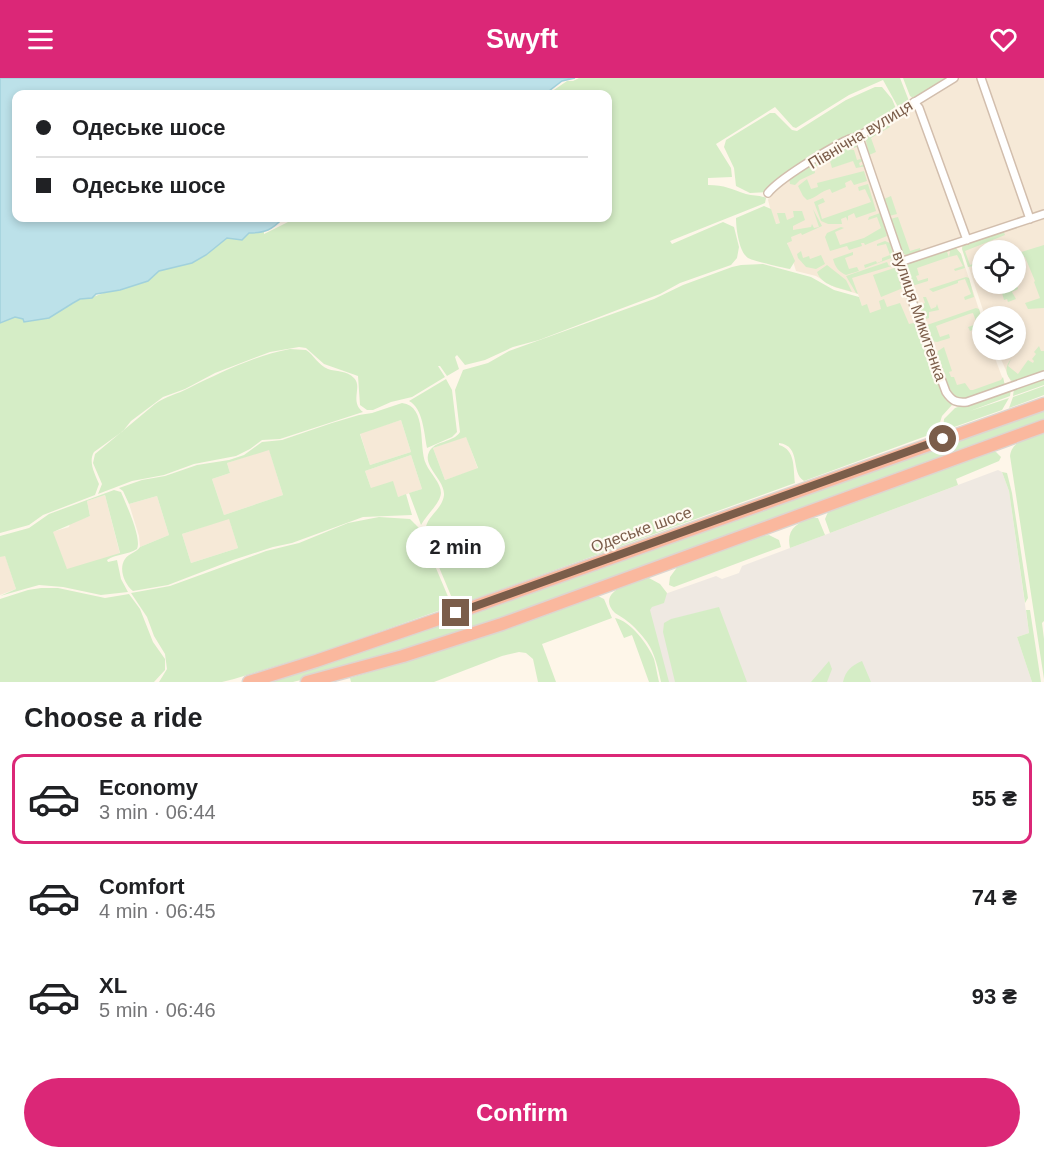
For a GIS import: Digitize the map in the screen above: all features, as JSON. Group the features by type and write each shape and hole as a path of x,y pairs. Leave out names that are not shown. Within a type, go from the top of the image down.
{"highway":[{"name":"Одеське шосе","path":"249,682 456,613 1044,404"},
{"path":"307,682 403,657 502,624 1044,426"}],"street":[{"name":"Північна вулиця","path":"768,193 780,182 846,140 859,138 954,78"},
{"path":"981,78 1030,219"},
{"path":"914,102 919,108 967,240"},
{"name":"вулиця Микитенка","path":"859,138 908,289 946,392 955,402 967,402 1044,375"},
{"path":"900,262 1044,214"}],"shaded area":[{"path":"958,78 979,78 1025,216 973,237 967,235 920,101"},
{"path":"983,78 1044,78 1044,212 1032,214"},
{"path":"910,107 917,107 963,236 959,242 905,256 899,246 864,138"},
{"path":"857,140 917,322 909,325 870,313 862,306 858,294 834,287 816,276 796,271 781,223 775,224 773,219 768,200 771,190 845,143"},
{"path":"1044,216 1044,374 1011,382 1001,360 1026,360 1026,306 982,306 978,294 1026,294 1026,240 975,240"},
{"path":"972,241 972,277 963,244"},
{"path":"956,248 961,254 972,294 978,306 972,306 972,360 996,360 1005,385 965,401 956,398 949,391 904,267 920,259"},
{"path":"401,420 411,452 370,465 360,433"},
{"path":"466,436 478,469 445,480 433,448"},
{"path":"269,449 283,495 224,515 212,479 230,473 227,463"},
{"path":"411,455 422,489 398,497 371,488 365,471"},
{"path":"998,470 1002,472 1009,491 1029,633 1017,637 1032,682 666,682 645,601 716,576 722,579 739,573 742,566"},
{"path":"105,495 120,554 67,570 52,532 69,527 70,523 90,516 87,501"},
{"path":"157,496 169,535 140,547 129,504"},
{"path":"229,518 238,548 191,563 182,534"},
{"path":"5,555 16,589 0,595 0,557"}],"green space":[{"path":"579,78 900,78 909,101 902,108 898,107 883,80 849,95 796,128 775,107 716,144 731,168 732,177 708,178 708,185 764,197 766,198 765,203 670,241 672,244 723,222 734,227 739,247 737,258 731,265 539,340 513,347 485,360 465,365 457,355 455,357 459,369 447,376 438,366 445,377 412,397 391,402 373,410 367,410 360,405 358,376 324,364 306,348 270,352 215,373 185,389 163,397 94,452 92,464 99,484 95,495 43,515 29,525 0,533 0,323 15,317 24,321 49,318 80,299 88,299 148,281 159,271 192,263 227,238 241,239 249,233 264,232 264,234 288,222 612,222 612,90 554,90 567,81"},
{"path":"903,78 951,78 913,98"},
{"path":"875,87 882,87 892,99 897,111 766,192 750,193 736,186 734,168 724,147 726,140 770,113 775,113 792,130 797,131 846,100"},
{"path":"887,121 890,127 871,138 876,152 869,155 865,136"},
{"path":"852,140 857,140 860,146 854,148 852,142 846,145 847,149 854,150 857,160 864,158 865,160 859,163 860,166 866,163 867,166 856,168 853,161 832,168 830,161 832,151"},
{"path":"829,153 827,160 814,168 815,173 795,185 790,184 789,178"},
{"path":"864,171 867,181 854,185 851,180 845,183 846,187 832,193 830,189 827,190 807,200 798,186 807,179 811,189 818,187 817,183"},
{"path":"868,184 876,211 856,218 854,213 848,216 848,221 846,217 841,219 842,224 828,224 821,221 814,202 823,198 825,202 818,205 822,219 871,202 865,189 859,191 858,187"},
{"path":"891,196 897,214 889,216 884,199"},
{"path":"764,206 771,209 776,224 780,223 777,213 785,213 787,220 794,217 793,211 802,211 805,220 793,226 793,230 811,227 812,224 814,228 819,227 813,209 822,226 791,237 792,241 787,243 795,261 790,269 750,259 742,251 736,218"},
{"path":"880,213 887,236 865,245 861,243 862,246 849,250 847,246 830,251 825,237 827,233 841,227 844,228 835,232 840,245 864,238 881,228 877,217 868,220 869,217"},
{"path":"898,217 910,251 920,248 921,252 908,257 903,253 890,219"},
{"path":"1003,230 1005,235 992,240 974,240"},
{"path":"885,241 890,243 894,257 865,268 864,265 876,261 877,263 890,255 886,244 877,246"},
{"path":"972,241 972,248 965,251 972,266 968,267 962,249 963,244"},
{"path":"1044,245 1044,308 1028,309 1025,303 1040,298 1026,259 1026,251"},
{"path":"953,247 961,254 965,268 955,271 954,269 963,266 957,255 917,268 918,281 928,278 928,281 912,286 910,284 905,270 907,264"},
{"path":"801,251 803,258 809,256 810,259 821,255 825,264 816,269 806,267 798,258 797,254"},
{"path":"853,252 853,255 845,258 849,269 857,267 859,271 846,275 838,269 833,259"},
{"path":"895,259 895,265 852,278 858,294 846,276 887,262 889,266 892,264 890,261"},
{"path":"763,264 811,277 834,290 859,297 862,306 867,304 870,313 881,309 879,301 884,299 887,307 900,303 909,324 917,322 927,350 925,351 946,400 952,405 942,416 937,432 804,481 797,472 791,449 779,443 791,455 795,483 472,600 454,603 426,536 429,519 440,506 444,495 428,457 429,452 435,445 457,436 460,432 455,390 463,370 488,363 509,351 741,265","holes":["466,437 478,468 445,480 433,448"]},
{"path":"827,265 846,280 852,292 831,285 819,277 817,272"},
{"path":"897,267 903,288 881,297 873,275"},
{"path":"966,277 969,278 974,297 965,300 964,297 971,294 965,279 933,292 929,289"},
{"path":"1002,294 1013,294 1016,299 1008,302 1007,299 1004,300"},
{"path":"923,297 926,297 931,309 937,304 939,310 929,312 929,318 923,320 918,306 925,303"},
{"path":"972,309 972,313 936,326 940,337 949,334 950,338 937,342 931,341 927,325"},
{"path":"1039,346 1041,351 1044,351 1044,374 1014,383 1006,372 1009,362 1011,360 1008,366 1018,374 1028,360 1033,363 1032,359 1036,354 1034,352"},
{"path":"944,347 952,371 949,372 957,385 965,383 970,390 973,390 1001,380 1003,377 1005,386 976,397 959,398 948,386 937,356 938,351"},
{"path":"290,349 306,350 325,367 351,375 357,386 357,403 363,412 280,439 262,440 236,456 194,464 164,475 132,481 98,494 102,484 93,463 95,454 155,404 238,365"},
{"path":"1044,377 1044,385 1013,396 1014,388"},
{"path":"446,379 452,390 457,432 452,437 427,448 420,415 414,404 409,401"},
{"path":"1044,386 1044,395 1009,408 1013,397"},
{"path":"1011,389 1010,396 970,411 1009,398 1002,410 943,431 944,419 955,408"},
{"path":"402,403 416,411 426,464 441,489 438,501 421,525 409,493 422,489 411,455 365,471 371,488 393,481 398,497 406,494 412,515 363,517 292,543 233,560 168,585 133,591 127,585 122,567 127,557 140,547 169,535 157,496 129,504 123,491 119,488 197,465 229,460 244,455 262,442 282,440 332,423","holes":["401,420 411,452 370,465 360,434","269,450 283,495 224,515 212,479 230,473 227,463","229,519 238,548 191,563 182,534"]},
{"path":"1044,408 1044,423 482,627 360,665 293,682 267,682"},
{"path":"1044,433 1044,621 1042,623 1044,679 1010,456 1014,446 1018,443"},
{"path":"991,451 1001,457 999,461 956,479 958,485 830,533 825,519 828,512"},
{"path":"1002,472 1007,473 1012,493 1028,598 1025,603 1009,491"},
{"path":"114,490 121,492 135,529 137,549 107,560 108,562 117,560 121,579 128,592 101,595 63,587 39,585 0,596 16,589 5,556 0,557 0,536 29,528 49,514","holes":["105,495 120,553 67,569 53,532 90,516 87,501"]},
{"path":"379,517 410,519 419,528 452,606 325,651 234,679 222,682 159,682 167,669 165,654 154,636 147,617 131,593 170,586 266,551 299,543 348,523"},
{"path":"811,518 818,518 825,535 790,548 789,536 793,528"},
{"path":"769,535 779,540 781,547 674,587 669,585 670,577 678,566"},
{"path":"649,578 660,584 667,593 664,603 650,610 669,682 661,682 654,656 645,639 610,606 609,599 618,588"},
{"path":"41,588 58,588 105,598 129,594 140,609 153,642 165,659 165,670 154,682 0,682 0,599"},
{"path":"598,596 604,599 612,618 542,644 556,682 538,682 533,659 526,653 519,652 502,656 434,682 351,682 350,678 429,655"},
{"path":"719,607 747,682 675,682 663,632 664,623 671,619"},
{"path":"1026,610 1030,610 1041,682 1032,682 1017,637 1029,633"},
{"path":"615,618 632,628 647,647 654,659 659,682 649,682 632,635 624,638"},
{"path":"829,661 832,669 827,682 811,682"},
{"path":"862,661 871,682 843,682 850,669"}],"water":[{"path":"0,78 575,78 562,81 550,90 12,90 12,222 278,222 264,231 249,233 242,240 227,238 192,263 159,271 148,281 120,290 96,294 92,298 80,299 49,318 24,322 23,319 15,317 0,323"}],"route":[{"path":"456,613 943,439"}]}
